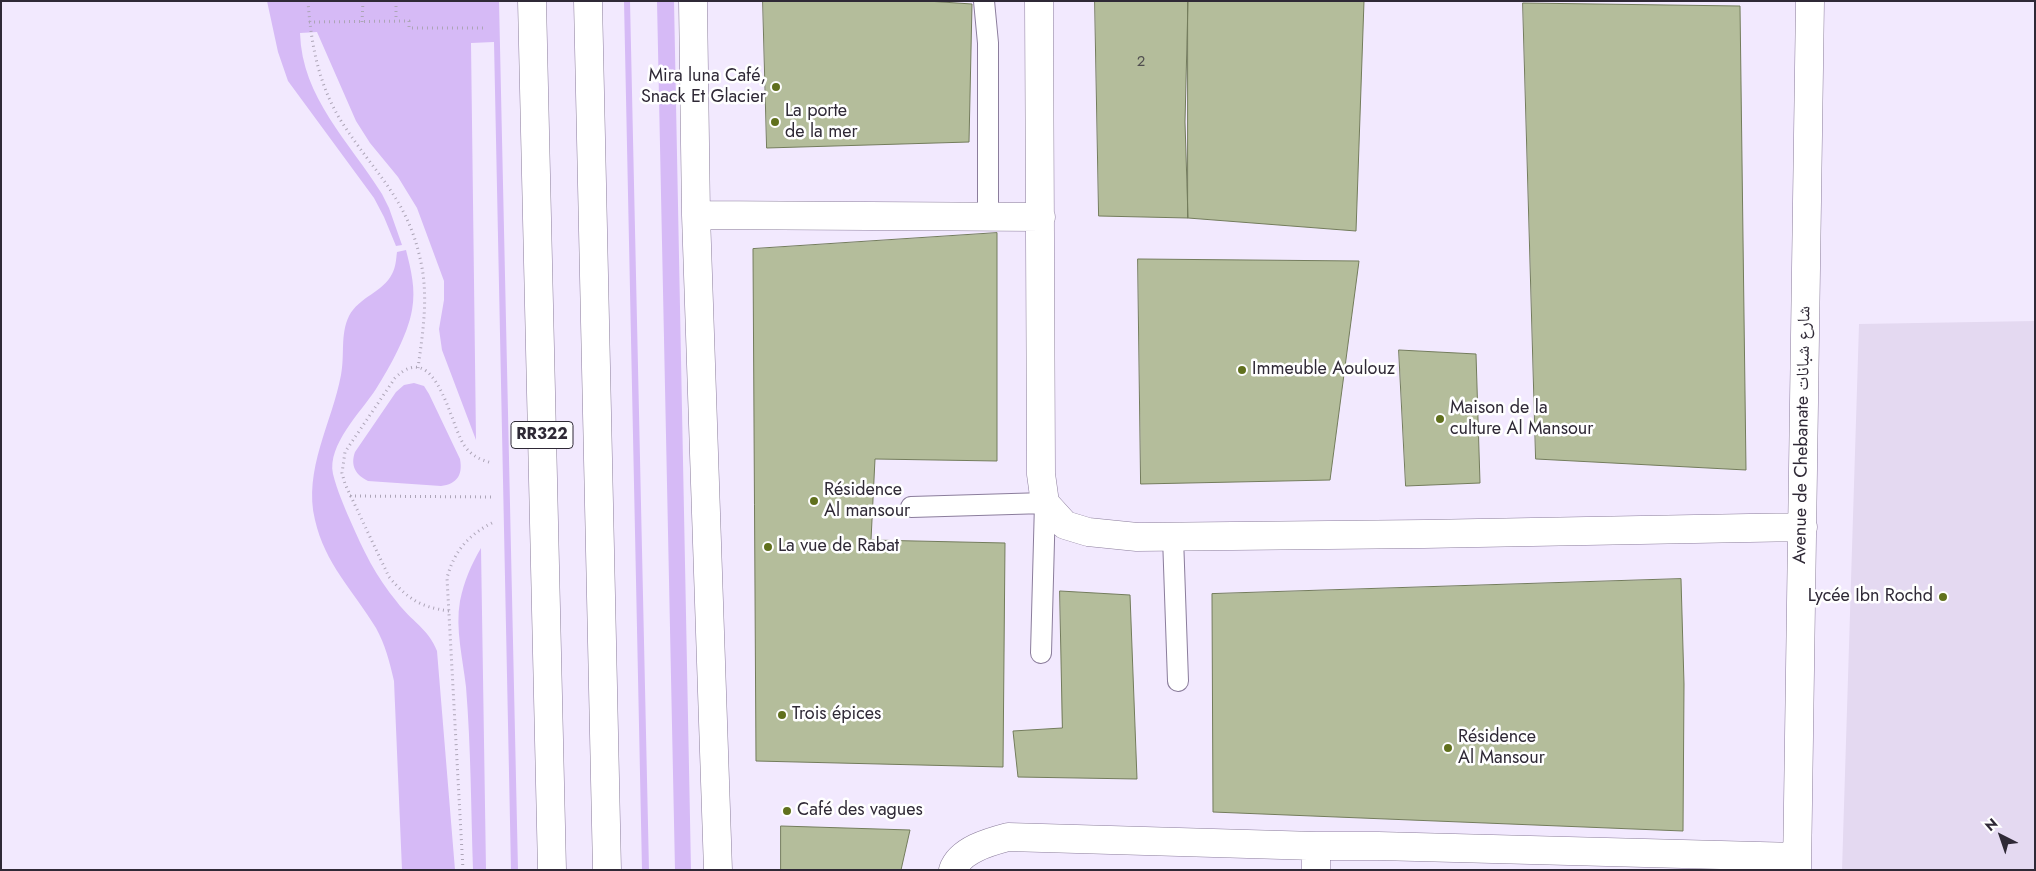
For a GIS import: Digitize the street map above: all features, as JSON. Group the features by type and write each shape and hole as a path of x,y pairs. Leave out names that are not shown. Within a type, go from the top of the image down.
{"street":[{"name":"RR322","path":"532,1 552,870"},
{"name":"RR322","path":"588,1 607,870"},
{"path":"693,1 696,216 718,870"},
{"path":"1039,1 1041,474 1045,503 1065,525 1088,532 1137,538 1803,527"},
{"name":"Avenue de Chebanate شارع شبانات","path":"1798,863 1810,1"},
{"path":"696,216 1041,217"},
{"path":"953,870 954,865 976,846 1008,837 1316,858 1378,846 1798,863"}],"lane":[{"path":"984,1 988,43 988,217"},
{"path":"911,506 1045,503 1041,653"},
{"path":"1173,537 1178,681"}],"path":[{"path":"308,1 313,49 330,100 343,124 400,203 420,257 426,302 418,368"},
{"path":"362,1 362,22"},
{"path":"396,1 396,22"},
{"path":"309,22 409,21 409,28 482,28"},
{"path":"449,611 428,608 413,601 388,577 350,496 342,473 344,452 395,378 401,372 410,368 418,368 426,370 437,382 464,445 476,457 492,463"},
{"path":"350,496 494,497"},
{"path":"463,870 447,578 451,563 468,538 480,528 494,522"}],"shaded area":[{"path":"267,1 499,1 518,870 511,870 494,42 471,43 476,440 442,350 439,329 444,300 444,281 417,208 398,177 370,143 356,121 317,32 300,33 303,56 309,78 318,99 382,194 402,245 396,246 374,198 288,81 278,52"},
{"path":"624,1 630,1 649,870 642,870"},
{"path":"657,1 674,1 691,870 675,870"},
{"path":"406,250 413,287 412,310 407,329 398,350 381,380 340,440 335,452 333,474 350,520 376,573 402,609 429,636 437,651 455,870 402,870 394,681 385,647 376,628 326,550 315,520 312,501 313,483 320,447 341,375 346,323 353,309 388,280 396,263 397,252"},
{"name":"Lycée Ibn Rochd","path":"2035,321 2035,870 1842,870 1859,324"},
{"path":"414,383 424,386 429,394 460,459 460,474 455,481 441,486 368,481 360,476 355,469 353,462 355,452 396,392 404,385"},
{"path":"481,548 486,870 473,870 468,710 458,622 460,601 464,587 471,567"}],"building":[{"path":"763,1 927,1 972,4 969,142 767,148"},
{"path":"1095,1 1188,1 1185,122 1188,218 1099,216"},
{"path":"1188,1 1364,1 1356,231 1188,218"},
{"path":"1523,3 1740,6 1746,470 1536,459"},
{"name":"Résidence Al mansour","path":"997,233 997,461 875,459 871,540 1005,543 1003,767 756,761 753,249"},
{"name":"Immeuble Aoulouz","path":"1138,259 1359,261 1330,480 1141,484"},
{"name":"Maison de la culture Al Mansour","path":"1399,350 1476,354 1480,483 1406,486"},
{"name":"Résidence Al Mansour","path":"1681,579 1684,684 1683,831 1213,812 1212,594"},
{"path":"1060,591 1130,595 1137,779 1018,777 1013,731 1062,728"},
{"path":"781,826 910,830 901,870 781,870"}],"place":[{"name":"Mira luna Café, Snack Et Glacier","path":"776,87"},
{"name":"La porte de la mer","path":"775,122"},
{"name":"Immeuble Aoulouz","path":"1242,370"},
{"name":"Maison de la culture Al Mansour","path":"1440,419"},
{"name":"Résidence Al mansour","path":"814,501"},
{"name":"La vue de Rabat","path":"768,547"},
{"name":"Lycée Ibn Rochd","path":"1943,597"},
{"name":"Trois épices","path":"782,715"},
{"name":"Résidence Al Mansour","path":"1448,748"},
{"name":"Café des vagues","path":"787,811"}]}
